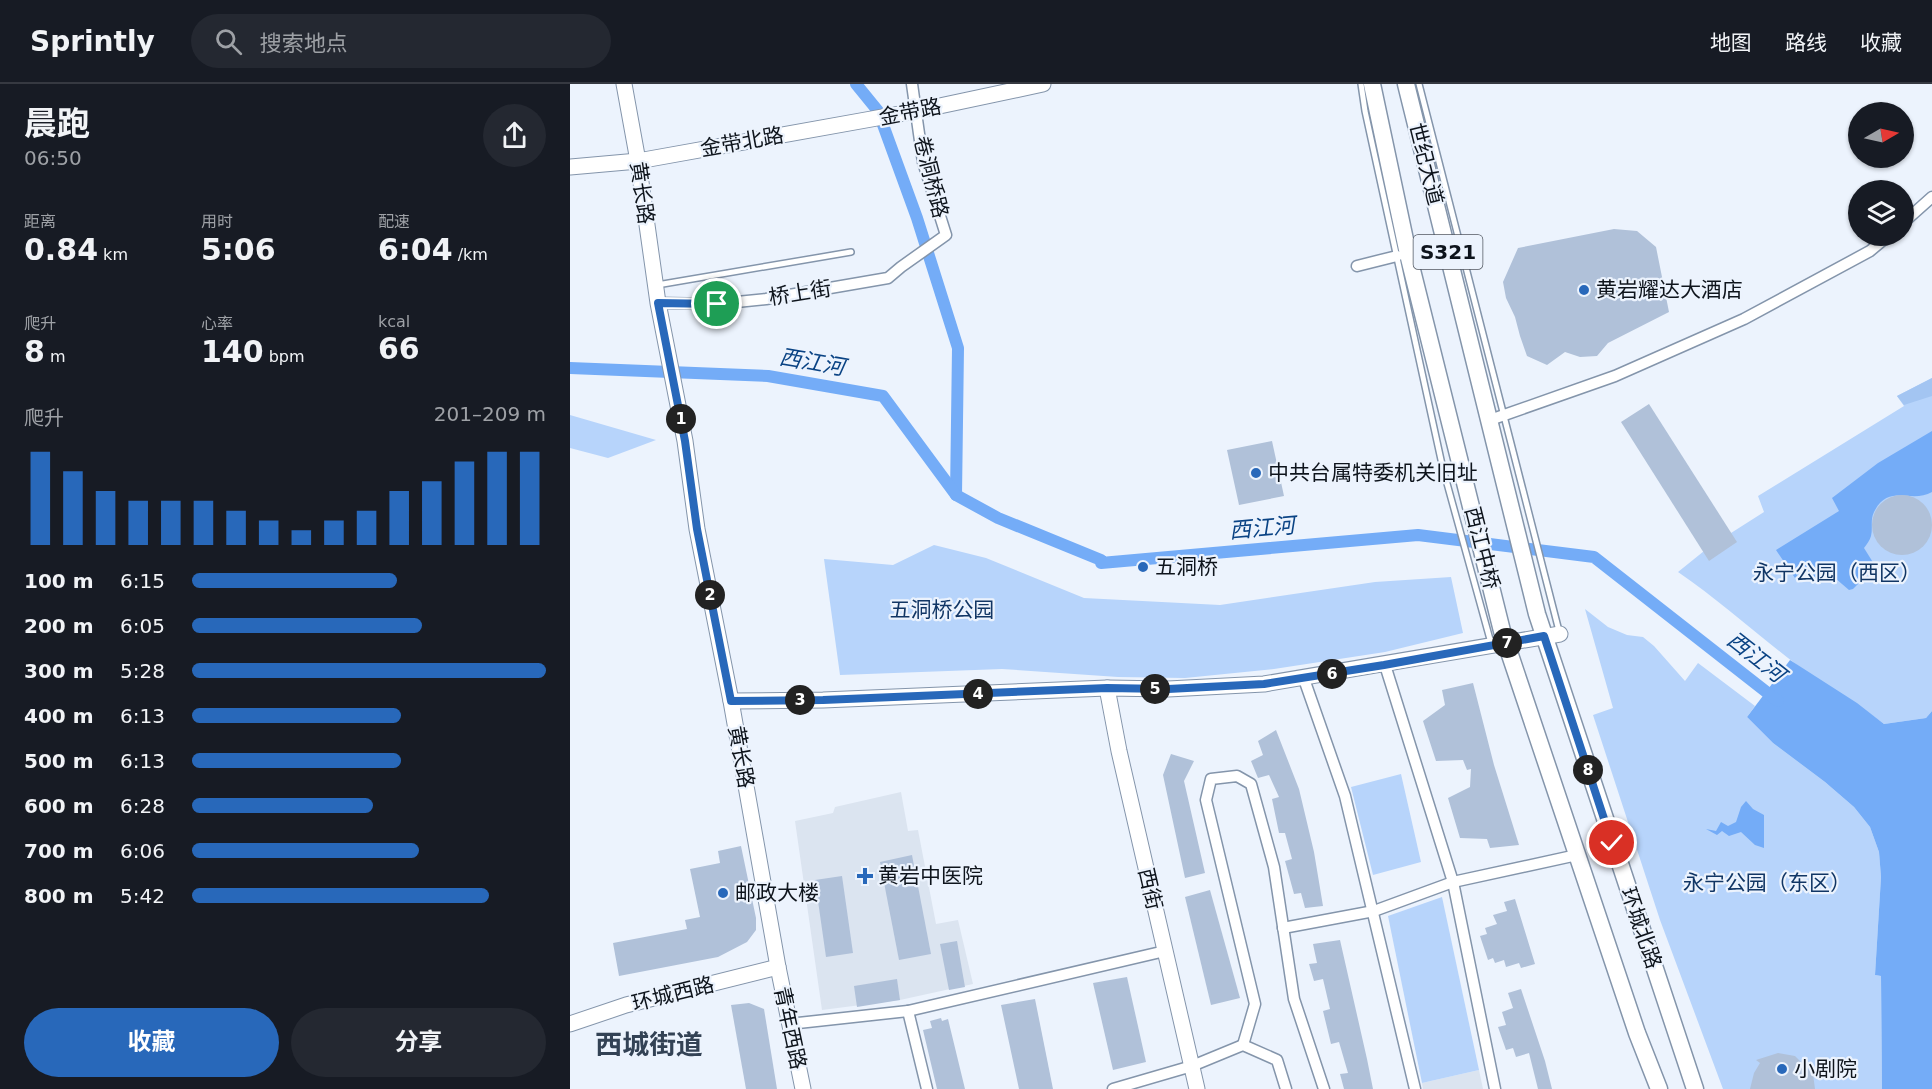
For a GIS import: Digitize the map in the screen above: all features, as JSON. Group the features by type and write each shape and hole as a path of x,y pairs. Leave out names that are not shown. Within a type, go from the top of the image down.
{"main road":[{"name":"黄长路","path":"624,84 638,161 658,303 685,441 697,529 731,701 778,967"},
{"name":"金带路","path":"847,124 1043,84"},
{"name":"世纪大道","path":"1372,84 1408,254 1458,452"},
{"name":"世纪大道","path":"1406,84 1496,417"},
{"name":"金带北路","path":"638,161 847,124"},
{"path":"570,167 638,161"},
{"name":"环城北路","path":"1496,417 1493,441 1536,614 1554,633 1695,1089"},
{"name":"西江中桥","path":"1458,452 1500,620 1499,644"},
{"path":"731,701 823,700 1107,688 1168,689 1264,684 1384,665 1554,633"},
{"name":"环城北路","path":"1499,644 1577,855 1637,1033 1659,1089"},
{"name":"西街","path":"1107,688 1119,751 1197,1089"},
{"name":"青年西路","path":"778,967 803,1089"},
{"name":"环城西路","path":"570,1024 626,1005 778,967"}],"street":[{"name":"卷洞桥路","path":"912,84 923,162 946,235"},
{"path":"1914,213 1932,197"},
{"name":"桥上街","path":"658,303 717,304 888,278 946,235"},
{"path":"1496,417 1615,376 1744,319 1876,246"},
{"path":"1357,266 1397,256"},
{"path":"1384,665 1453,882 1495,1089"},
{"path":"1304,679 1345,796 1415,1089"},
{"path":"1243,1045 1255,1004 1206,800 1211,779 1237,776 1251,784 1274,867 1293,999 1324,1089"},
{"path":"1283,928 1374,910 1453,882 1577,855"},
{"path":"789,1024 908,1011 1165,951"},
{"path":"908,1011 927,1089"},
{"path":"1113,1089 1192,1066 1243,1045 1277,1060 1286,1089"}],"lane":[{"path":"1361,84 1443,470 1483,614 1499,644"},
{"path":"1419,84 1496,417 1513,457 1554,633"},
{"path":"655,285 851,252"}],"shaded area":[{"path":"1932,378 1932,396 1904,405 1897,396"},
{"path":"1932,431 1932,492 1916,496 1893,496 1880,503 1873,515 1871,538 1864,548 1874,564 1873,569 1853,589 1849,590 1828,572 1814,582 1802,570 1795,578 1776,550 1839,511 1832,498 1878,463"},
{"path":"1790,660 1857,703 1884,724 1926,718 1932,711 1932,1089 1882,1089 1881,976 1875,975 1881,877 1879,852 1870,827 1854,807 1773,743 1747,717"},
{"name":"黄岩中医院","path":"901,792 908,831 918,830 936,924 958,920 973,984 900,1000 822,1010 795,821 833,813 835,807"},
{"path":"1746,801 1753,809 1764,815 1764,848 1755,845 1741,832 1729,836 1722,831 1717,835 1706,829 1716,831 1721,822 1728,826 1736,822 1741,807"},
{"path":"1479,1070 1483,1089 1423,1089 1422,1083"}],"green space":[{"name":"永宁公园（西区）","path":"1932,378 1932,711 1926,718 1884,724 1799,667 1678,572 1709,547 1764,512 1758,496 1904,406 1897,396"},
{"path":"570,415 656,440 608,458 570,448"},
{"name":"五洞桥公园","path":"934,545 986,558 1084,598 1220,605 1375,582 1451,577 1463,633 1385,652 1274,669 1185,678 1118,677 1002,669 840,675 824,559 893,565"},
{"name":"永宁公园（东区）","path":"1585,609 1608,627 1627,635 1643,637 1685,681 1698,663 1755,706 1747,717 1773,743 1854,807 1870,827 1879,852 1881,877 1875,975 1881,976 1882,1089 1723,1089 1660,920 1593,715 1613,708"},
{"path":"1401,774 1421,862 1373,875 1351,787"},
{"path":"1442,897 1479,1070 1422,1083 1388,916"}],"building":[{"name":"黄岩耀达大酒店","path":"1614,229 1637,231 1656,247 1669,312 1608,343 1597,356 1580,357 1565,352 1547,365 1527,356 1515,317 1506,298 1503,282 1518,248"},
{"path":"1649,404 1737,542 1709,561 1621,422"},
{"name":"中共台属特委机关旧址","path":"1272,441 1284,496 1239,505 1227,450"},
{"path":"1902,495 1919,500 1927,508 1932,525 1927,542 1919,550 1902,555 1885,550 1877,542 1872,525 1877,508 1885,500"},
{"path":"1473,683 1494,765 1519,845 1490,848 1487,839 1460,838 1448,798 1470,787 1471,769 1467,770 1463,760 1436,761 1423,721 1445,705 1442,690"},
{"path":"1276,730 1299,789 1314,852 1323,906 1305,908 1301,893 1294,894 1285,861 1292,859 1285,833 1279,833 1272,799 1279,797 1269,775 1258,778 1251,761 1263,755 1258,741"},
{"path":"1171,754 1194,761 1184,781 1205,873 1185,878 1163,775"},
{"name":"邮政大楼","path":"741,846 756,918 756,930 747,942 718,957 619,976 613,943 687,929 685,920 700,917 690,869 720,863 718,851"},
{"path":"912,855 931,954 899,960 880,862"},
{"path":"842,876 853,953 826,957 815,880"},
{"path":"1210,890 1240,998 1211,1005 1185,897"},
{"path":"1515,899 1535,964 1521,968 1519,963 1506,967 1504,960 1495,963 1493,958 1488,960 1480,936 1487,934 1485,928 1497,924 1493,915 1507,911 1504,902"},
{"path":"1340,940 1373,1089 1344,1089 1340,1074 1348,1073 1339,1042 1331,1044 1323,1011 1330,1009 1323,979 1314,981 1309,964 1317,963 1313,944"},
{"path":"957,941 965,987 949,990 940,944"},
{"path":"1127,977 1146,1062 1113,1070 1093,983"},
{"path":"897,979 900,1000 857,1007 854,986"},
{"path":"1521,989 1552,1089 1538,1089 1529,1053 1516,1057 1513,1048 1506,1050 1498,1027 1506,1025 1502,1012 1513,1008 1508,993"},
{"path":"1035,999 1053,1089 1019,1089 1001,1005"},
{"path":"749,1003 764,1009 777,1089 746,1089 731,1005"},
{"path":"941,1018 942,1021 948,1019 965,1089 937,1089 923,1030 932,1028 930,1021"},
{"name":"小剧院","path":"1778,1053 1795,1056 1813,1074 1815,1089 1750,1089 1754,1073 1760,1063 1756,1060"}],"waterway":[{"path":"856,84 878,111 917,218 958,348 956,495"},
{"name":"西江河","path":"570,368 768,376 883,396 956,495 998,518 1101,560 1101,563 1418,535 1594,557 1778,701"}],"place":[{"name":"黄岩耀达大酒店","path":"1584,290"},
{"name":"中共台属特委机关旧址","path":"1256,473"},
{"name":"五洞桥","path":"1143,567"},
{"name":"黄岩中医院","path":"865,876"},
{"name":"邮政大楼","path":"723,893"},
{"name":"小剧院","path":"1782,1069"}],"district":[{"name":"西城街道","path":"649,1044"}],"route":[{"path":"717,304 658,303 685,441 697,529 731,701 823,700 1107,688 1168,689 1264,684 1304,679 1544,636 1612,843"}]}
